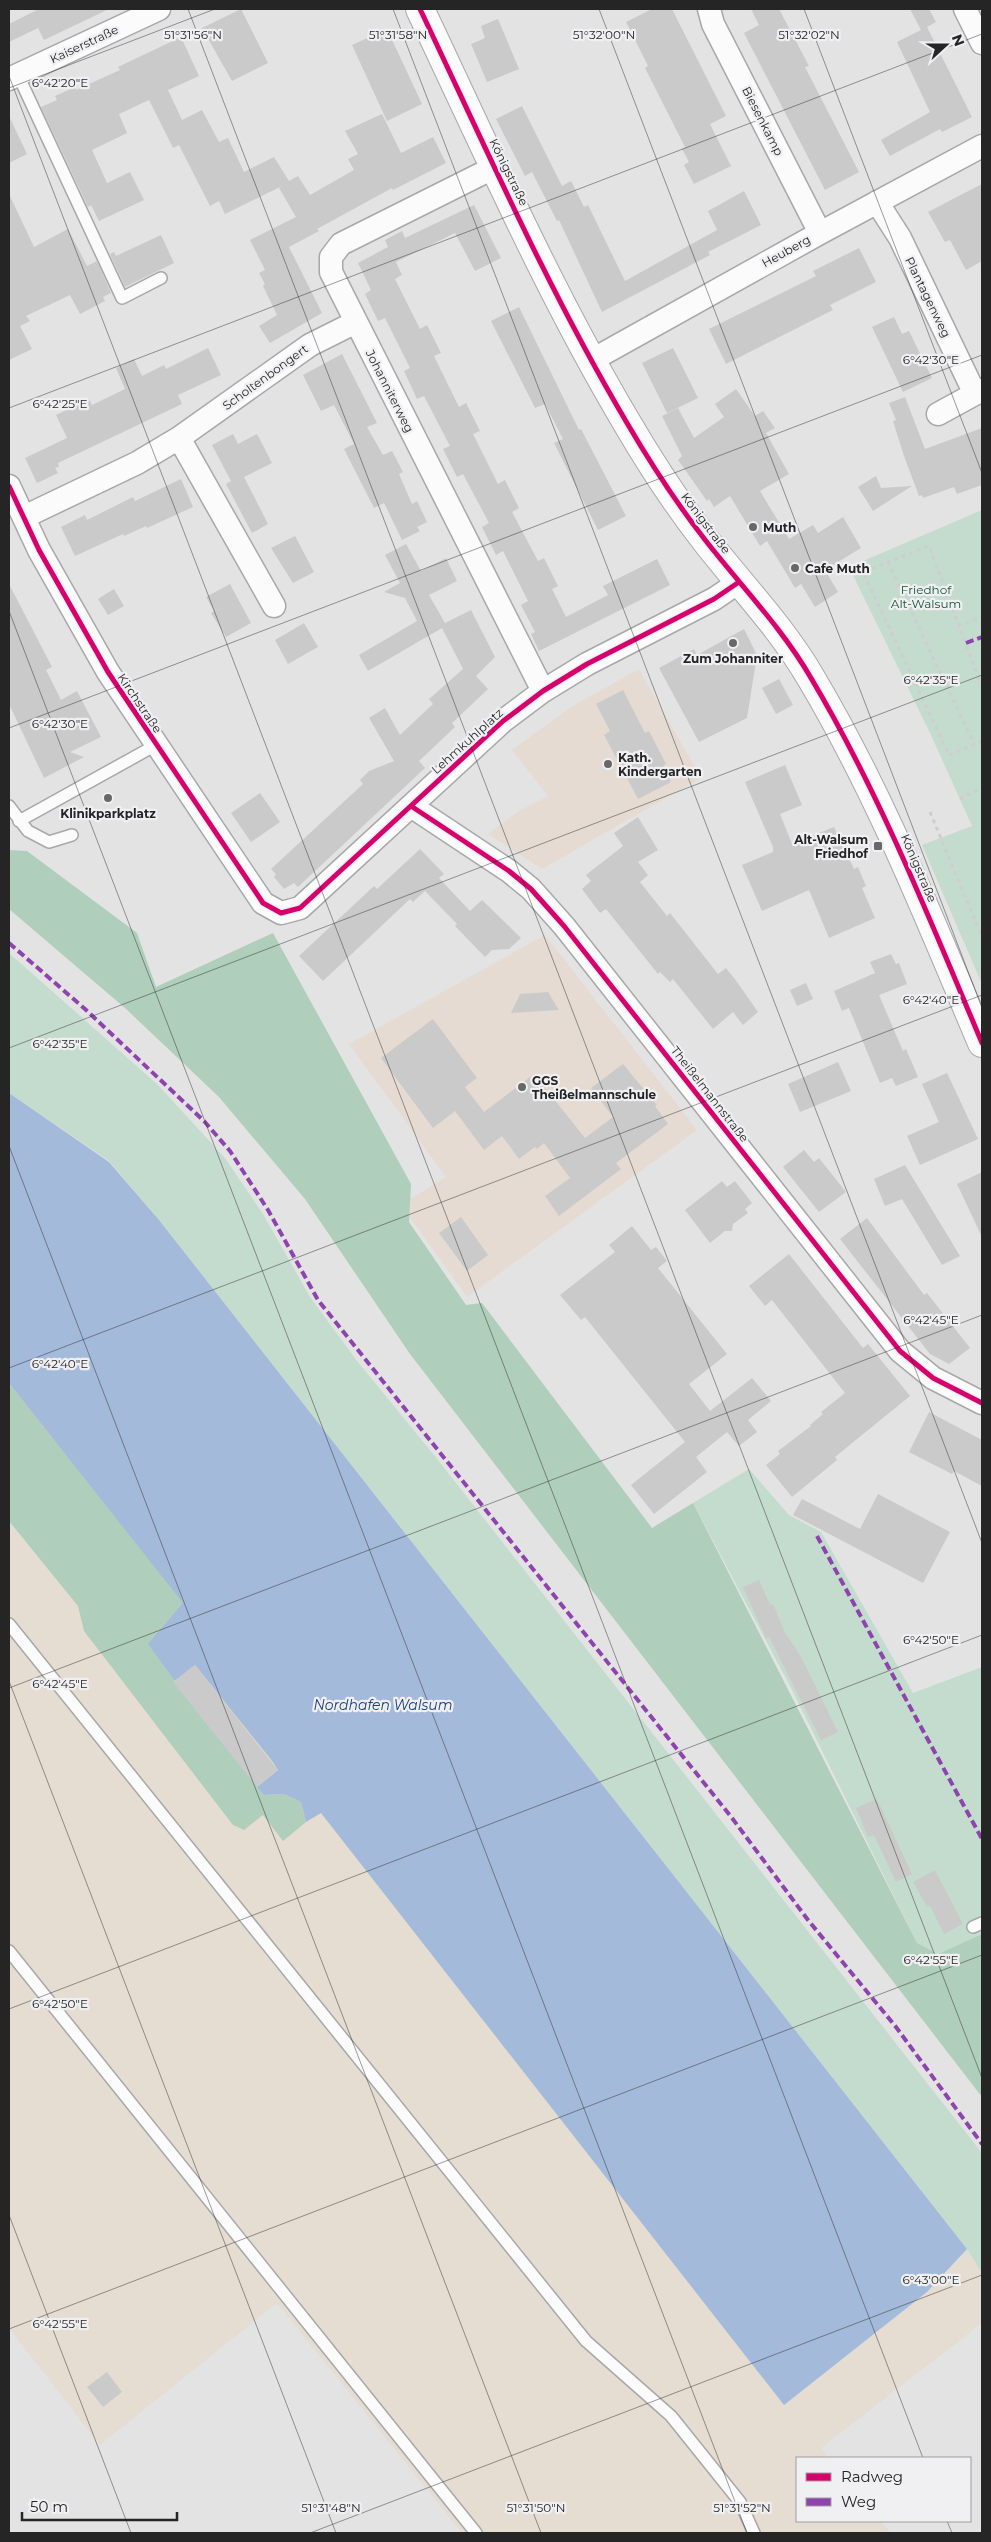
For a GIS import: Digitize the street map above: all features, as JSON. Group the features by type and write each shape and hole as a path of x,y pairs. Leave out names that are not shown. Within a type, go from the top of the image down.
{"street":[{"name":"Kaiserstraße","path":"13,77 159,9"},
{"name":"Königstraße","path":"420,9 495,167 592,360 663,481 739,582 779,630 806,669 859,764 890,827 982,1043"},
{"name":"Biesenkamp","path":"710,9 713,24 820,232"},
{"path":"965,9 982,43"},
{"name":"Heuberg","path":"592,360 820,232 982,146"},
{"name":"Johanniterweg","path":"495,167 341,244 331,257 331,272 543,691"},
{"name":"Plantagenweg","path":"877,202 900,238 979,392 938,414"},
{"name":"Scholtenbongert","path":"24,517 137,463 179,438 310,345 356,322"},
{"path":"179,438 274,606"},
{"name":"Kirchstraße","path":"9,486 43,558 108,672 263,902 281,913"},
{"name":"Lehmkuhlplatz","path":"281,913 300,908 503,721 543,691 587,664 714,598 739,582"},
{"name":"Theißelmannstraße","path":"411,806 509,871 532,889 583,950 900,1351 932,1378 982,1403"}],"lane":[{"path":"13,77 122,298 161,278"},
{"path":"19,821 156,745"},
{"path":"9,806 28,831 49,842 72,835"},
{"path":"9,1624 586,2341 671,2416 740,2502 754,2533"},
{"path":"9,1951 476,2533"}],"path":[{"path":"982,687 929,546 863,572 948,755 982,741"},
{"path":"888,562 974,744"},
{"path":"958,626 982,617"},
{"path":"960,799 982,788"},
{"path":"930,812 982,937"}],"shaded area":[{"name":"Kath. Kindergarten","path":"639,669 701,778 542,869 488,834 519,811 548,796 512,750 571,707"},
{"name":"GGS Theißelmannschule","path":"545,935 697,1130 467,1297 401,1205 446,1177 349,1044"},
{"path":"9,1383 184,1603 175,1680 195,1665 272,1761 257,1787 301,1802 306,1822 321,1813 869,2337 927,2292 967,2249 982,2273 982,2323 821,2448 828,2457 796,2457 796,2522 881,2522 891,2533 462,2533 277,2303 100,2445 9,2328"}],"green space":[{"name":"Friedhof Alt-Walsum","path":"982,510 982,984 922,845 972,826 931,735 849,567"},
{"path":"9,850 27,851 137,933 156,987 273,933 411,1184 409,1222 466,1305 482,1303 652,1528 693,1503 917,1943 938,1954 982,1934 982,2097 410,1354 305,1199 219,1097 125,1008 9,909"},
{"path":"9,953 158,1085 225,1158 263,1214 310,1297 357,1361 434,1455 982,2153 982,2273 967,2249 159,1220 109,1161 9,1093"},
{"path":"9,1383 184,1603 174,1682 264,1795 284,1794 301,1802 306,1822 283,1841 263,1815 244,1830 233,1825 84,1631 78,1606 9,1521"},
{"path":"749,1469 789,1515 821,1532 913,1693 982,1667 982,1934 938,1954 917,1943 790,1686 693,1503"}],"water":[{"name":"Nordhafen Walsum","path":"9,1093 109,1162 159,1220 967,2249 927,2292 784,2405 321,1813 306,1822 301,1802 284,1794 264,1795 257,1787 278,1770 272,1761 195,1665 175,1681 148,1644 183,1603 9,1383"}],"building":[{"path":"39,9 109,9 44,40 38,28 9,42 9,24"},
{"path":"241,9 268,63 232,81 202,28"},
{"path":"652,9 672,9 726,116 710,124 731,166 694,184 684,165 689,162 682,149 685,147 645,68 648,66 626,22"},
{"path":"751,9 779,9 809,66 805,67 859,172 825,190 744,33 759,25"},
{"path":"910,9 929,9 936,22 927,27 972,117 942,132 940,129 890,156 881,140 930,112 897,42 921,30"},
{"path":"498,19 519,69 487,82 471,44 485,38 481,26"},
{"path":"387,29 422,104 387,121 352,45"},
{"path":"181,37 199,76 168,90 182,120 202,110 219,142 228,138 244,172 274,157 289,181 298,176 310,195 354,170 348,159 358,154 345,131 382,114 401,153 433,137 446,163 393,190 392,188 317,229 319,231 289,247 322,313 270,343 259,326 277,315 259,273 265,270 250,240 296,217 279,188 282,186 225,214 219,201 210,206 179,145 173,148 149,100 119,114 127,133 92,150 107,183 130,172 144,200 99,221 91,205 88,207 41,107 57,100 55,96 75,87 76,90 120,70 118,67"},
{"path":"522,106 562,186 571,181 584,207 588,205 625,281 717,230 708,211 744,191 761,225 708,252 710,255 602,312 559,220 557,221 532,172 525,176 496,119"},
{"path":"9,116 27,154 9,163"},
{"path":"982,184 982,261 966,270 950,240 945,242 928,212"},
{"path":"9,194 34,247 68,229 87,266 97,261 111,293 103,297 105,301 80,314 70,295 26,316 30,321 20,326 32,349 9,360"},
{"path":"474,205 501,258 475,271 455,233 396,262 402,275 395,279 420,329 427,325 441,353 434,356 459,407 466,403 480,431 473,434 498,484 505,480 519,508 512,512 538,561 544,558 558,586 552,589 566,617 608,595 603,586 657,559 670,585 539,651 531,634 535,632 521,605 528,601 503,551 496,555 482,527 489,523 463,474 457,477 443,449 450,446 424,396 417,399 404,371 410,368 385,318 378,321 365,294 371,290 358,263 388,247 385,240 402,231 405,238"},
{"path":"161,235 174,263 125,287 110,254 114,252 116,256"},
{"path":"859,248 876,282 830,305 833,310 726,364 709,329 816,276 813,271"},
{"path":"519,307 579,430 581,429 626,516 598,530 554,443 563,439 545,404 535,408 491,321"},
{"path":"894,317 902,334 909,331 932,378 903,392 872,327"},
{"path":"208,348 221,375 178,395 182,404 58,463 59,467 55,468 58,473 37,483 25,458 67,438 56,415 89,399 92,405 125,389 116,368 134,359 142,376 164,365 166,369"},
{"path":"673,348 698,398 667,413 642,363"},
{"path":"342,354 377,423 367,427 383,455 392,451 403,472 399,474 412,504 417,501 427,522 417,527 420,531 402,540 384,503 374,508 344,449 354,444 334,405 321,411 303,375"},
{"path":"736,389 755,416 763,411 775,428 766,433 789,474 760,491 789,539 813,525 818,533 843,517 861,548 825,570 838,592 815,607 801,584 795,588 767,541 760,546 730,496 714,507 709,499 707,501 678,460 682,456 662,416 678,408 694,438 724,417 715,404"},
{"path":"905,397 925,449 982,428 982,485 957,494 954,487 923,498 922,495 919,496 904,456 893,421 896,420 889,403"},
{"path":"233,434 238,444 257,434 272,463 244,477 268,524 252,533 226,484 231,481 212,445"},
{"path":"876,476 881,488 912,486 873,511 858,487"},
{"path":"181,479 193,507 147,528 146,526 124,536 123,534 75,556 61,527 85,515 87,520 133,497 135,501"},
{"path":"295,536 314,572 293,583 271,548"},
{"path":"406,544 421,571 446,558 457,581 429,595 445,623 471,610 495,657 476,676 488,689 452,723 455,727 419,761 425,768 298,887 294,883 284,889 274,877 276,874 271,869 363,784 360,780 369,771 394,761 369,718 385,708 400,735 433,704 429,699 463,669 442,628 368,671 359,655 417,621 405,598 384,592 400,583 385,555"},
{"path":"9,584 52,667 46,670 61,700 77,691 101,737 70,752 84,757 44,778 9,704"},
{"path":"230,584 251,623 226,637 211,613 214,611 206,597"},
{"path":"114,589 124,606 108,615 98,599"},
{"path":"304,623 318,647 288,664 275,640"},
{"path":"744,629 757,655 747,718 699,742 659,668 694,649 697,655"},
{"path":"779,679 793,705 776,714 762,688"},
{"path":"623,690 645,733 649,731 666,764 663,766 671,782 638,799 604,735 610,731 596,704"},
{"path":"785,765 802,805 780,814 792,844 834,827 854,869 858,867 866,886 862,888 875,918 829,938 809,890 762,911 742,865 773,852 773,847 745,782"},
{"path":"260,793 280,822 251,842 231,813"},
{"path":"638,817 658,850 638,862 648,875 640,882 667,916 670,913 718,974 726,968 737,982 758,1012 743,1025 733,1012 713,1029 673,979 670,982 660,972 658,974 606,909 600,913 582,889 591,881 586,875 623,846 614,833"},
{"path":"420,849 444,874 439,878 470,911 482,900 521,938 509,949 492,950 485,957 425,891 413,902 410,899 323,981 299,956 374,886 377,889"},
{"path":"891,954 896,964 899,963 907,984 879,995 903,1051 906,1049 918,1077 896,1086 892,1078 880,1083 849,1008 842,1011 834,991 875,973 870,962"},
{"path":"806,983 813,999 797,1006 790,990"},
{"path":"548,992 559,1010 511,1013 520,994"},
{"path":"433,1019 477,1078 465,1087 484,1112 534,1074 585,1138 613,1117 591,1088 623,1064 657,1105 655,1106 668,1124 616,1163 621,1169 559,1216 545,1196 570,1178 544,1143 519,1159 502,1136 484,1150 455,1111 433,1128 381,1058"},
{"path":"838,1062 851,1091 800,1112 788,1084"},
{"path":"947,1073 978,1139 920,1165 907,1136 939,1122 922,1084"},
{"path":"804,1150 814,1162 819,1158 846,1192 819,1212 783,1167"},
{"path":"905,1165 960,1256 942,1265 902,1199 885,1206 874,1179"},
{"path":"982,1172 982,1237 957,1184"},
{"path":"722,1181 727,1187 735,1181 752,1203 745,1209 748,1213 733,1224 732,1231 725,1231 710,1243 685,1210"},
{"path":"461,1217 488,1255 467,1271 439,1233"},
{"path":"867,1218 924,1295 927,1293 970,1348 949,1364 930,1354 840,1239"},
{"path":"632,1226 651,1250 656,1247 667,1261 658,1268 727,1354 689,1384 710,1411 752,1378 771,1401 748,1420 757,1432 739,1446 727,1432 696,1457 707,1472 654,1514 631,1485 685,1442 585,1317 581,1320 560,1295 615,1252 609,1245"},
{"path":"789,1254 863,1348 868,1344 910,1396 835,1457 837,1460 792,1497 766,1465 780,1454 778,1451 811,1426 823,1414 821,1412 845,1393 772,1300 765,1306 749,1286"},
{"path":"929,1412 982,1440 982,1486 954,1471 952,1474 909,1452"},
{"path":"878,1494 950,1532 923,1583 793,1515 802,1499 860,1529"},
{"path":"759,1580 770,1605 773,1604 785,1633 800,1655 838,1732 821,1740 769,1637 766,1638 743,1587"},
{"path":"195,1665 278,1770 257,1787 173,1682"},
{"path":"877,1799 912,1874 896,1882 874,1835 868,1837 856,1808"},
{"path":"935,1870 963,1924 944,1934 930,1906 927,1907 913,1882"},
{"path":"107,2372 122,2392 103,2407 87,2387"}],"marked path":[{"path":"966,643 982,637"},
{"path":"9,943 85,1009 204,1121 230,1151 268,1210 318,1300 732,1818 808,1920 896,2027 982,2144"},
{"path":"817,1536 982,1839"}],"cycle path":[{"path":"420,9 544,270 598,373 627,423 685,513 800,660 836,722 860,767 903,858 982,1043"},
{"path":"9,486 39,550 108,672 263,903 281,913 300,908 503,721 543,691 587,664 714,599 739,582"},
{"path":"411,806 509,871 531,889 564,926 900,1351 933,1378 982,1403"}],"place":[{"name":"Muth","path":"753,527"},
{"name":"Cafe Muth","path":"795,568"},
{"name":"Zum Johanniter","path":"733,643"},
{"name":"Kath. Kindergarten","path":"608,764"},
{"name":"Klinikparkplatz","path":"108,798"},
{"name":"Alt-Walsum Friedhof","path":"878,846"},
{"name":"GGS Theißelmannschule","path":"522,1087"}]}
